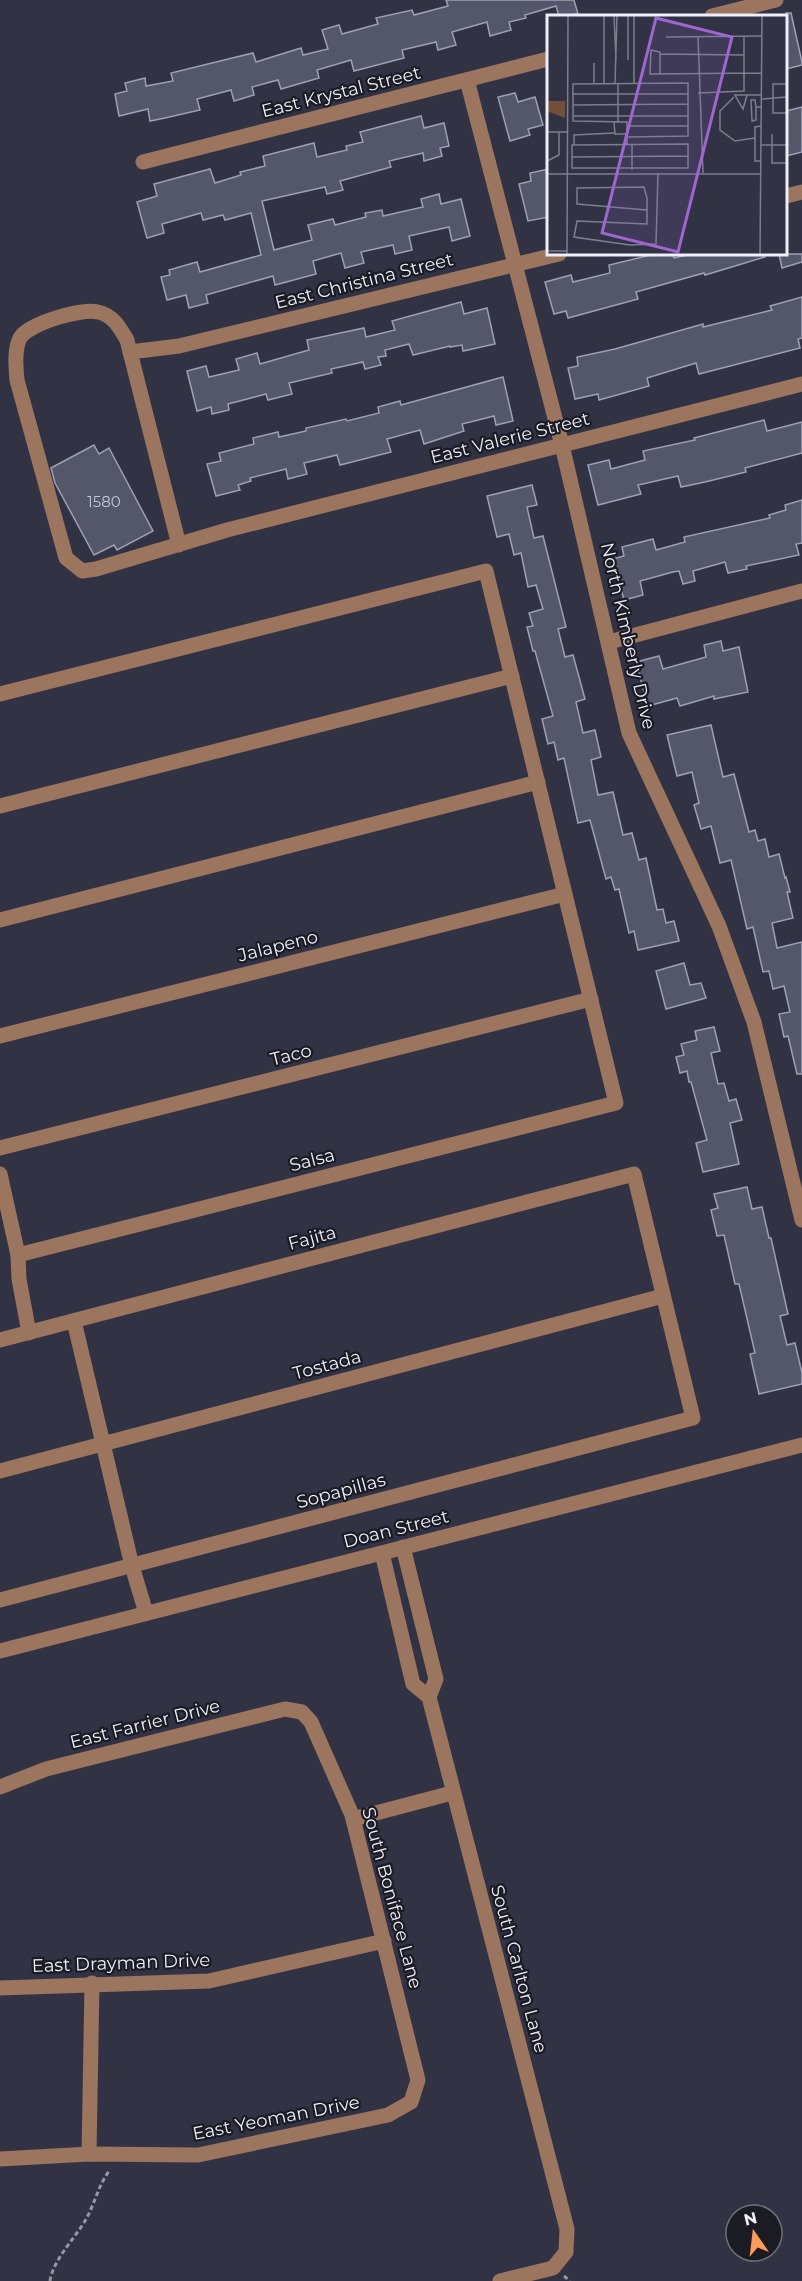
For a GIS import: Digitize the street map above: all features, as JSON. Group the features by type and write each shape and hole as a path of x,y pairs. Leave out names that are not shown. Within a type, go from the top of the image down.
{"street":[{"path":"716,15 776,0"},
{"name":"East Krystal Street","path":"143,162 547,60"},
{"name":"North Kimberly Drive","path":"467,80 562,445 629,733 719,926 754,1022 802,1220"},
{"path":"787,196 802,192"},
{"name":"East Christina Street","path":"128,346 178,346 555,255"},
{"name":"East Valerie Street","path":"128,346 120,326 99,312 89,311 44,322 31,328 21,338 16,355 17,380 66,558 82,572 227,530 802,384"},
{"path":"128,346 179,545"},
{"path":"0,694 486,571 591,999"},
{"path":"609,642 802,591"},
{"path":"0,806 512,676"},
{"path":"0,920 538,782"},
{"name":"Jalapeno","path":"0,1036 565,894"},
{"name":"Salsa","path":"18,1254 616,1102 591,999"},
{"name":"Taco","path":"0,1148 591,999"},
{"path":"0,1174 5,1226 18,1254 19,1279 29,1333"},
{"name":"Fajita","path":"0,1340 634,1174 663,1296"},
{"name":"Sopapillas","path":"0,1600 693,1418 663,1296"},
{"name":"Tostada","path":"0,1471 663,1296"},
{"path":"74,1321 132,1566 146,1613"},
{"name":"Doan Street","path":"0,1651 802,1445"},
{"name":"South Carlton Lane","path":"403,1547 436,1679 429,1697 452,1793 567,2229 567,2252 553,2268 500,2281"},
{"name":"South Carlton Lane","path":"382,1553 413,1684 429,1697"},
{"name":"East Farrier Drive","path":"0,1787 46,1769 285,1709 302,1713"},
{"name":"South Boniface Lane","path":"302,1713 311,1722 353,1819 418,2080 411,2102"},
{"path":"353,1819 452,1793"},
{"name":"East Drayman Drive","path":"0,1988 92,1983 209,1982 384,1941"},
{"path":"89,2154 92,1983"},
{"name":"East Yeoman Drive","path":"0,2159 89,2154 198,2155 388,2115 411,2102"}],"path":[{"path":"50,2281 69,2243 86,2220 104,2179 122,2154"}],"building":[{"path":"446,0 574,0 578,14 559,15 556,6 509,22 511,30 490,36 487,22 452,32 456,45 438,50 436,42 402,50 404,58 354,71 351,60 317,70 319,78 281,89 278,80 252,87 254,95 234,101 231,90 197,99 200,110 150,121 148,109 119,116 115,94 127,91 125,83 145,78 146,86 173,81 171,73 253,53 256,62 301,48 303,55 328,49 322,30 339,25 342,34 378,24 376,18 412,10 414,15 448,6"},
{"path":"786,13 791,13 802,62 802,65 787,69 787,15"},
{"path":"515,93 518,102 535,97 543,125 528,129 530,135 510,141 498,97"},
{"path":"802,107 802,152 787,156 787,111"},
{"path":"421,116 424,128 444,123 449,146 440,148 442,156 424,161 423,153 389,161 391,167 340,181 343,190 327,194 325,187 262,201 274,250 312,240 308,225 333,219 335,225 366,217 365,213 382,210 383,216 423,207 421,199 439,194 441,204 461,199 470,236 452,241 449,227 409,236 412,250 395,254 393,245 361,252 364,263 345,268 341,253 313,261 316,274 275,285 273,276 206,295 208,303 189,308 186,295 167,300 161,277 170,275 169,270 197,262 200,272 261,255 251,213 225,220 223,215 203,220 201,213 162,224 164,233 147,238 137,202 157,196 154,184 210,169 215,183 241,175 240,172 265,166 263,156 314,143 317,157 347,150 346,146 363,142 360,132"},
{"path":"547,169 547,217 528,221 519,184 531,181 530,173"},
{"path":"802,254 802,262 782,268 779,255"},
{"path":"651,255 672,255 674,258 688,255 765,255 765,257 705,275 704,273 636,292 638,299 568,318 566,311 554,314 545,282 571,275 573,282 610,273 609,265"},
{"path":"802,297 802,338 798,339 800,348 699,374 696,363 647,378 649,386 599,400 598,394 575,399 568,368 578,366 577,357 615,349 703,324 703,327 772,310 770,306"},
{"path":"461,302 464,314 487,308 495,344 463,351 462,345 450,346 413,355 409,344 385,350 386,356 378,357 381,365 365,369 363,362 331,369 332,373 289,383 292,394 268,400 266,394 228,404 229,410 212,414 211,407 197,411 187,371 206,366 209,377 239,370 236,359 257,353 260,364 309,350 307,340 364,328 366,337 395,330 392,321"},
{"path":"503,377 513,421 496,425 494,416 462,424 464,431 424,444 420,430 387,439 391,452 340,465 337,455 304,463 307,474 288,479 286,469 250,478 251,481 238,485 240,490 216,496 207,464 221,461 219,453 254,444 253,438 278,432 279,437 306,431 306,428 346,419 347,421 379,413 378,407 400,401 401,405"},
{"path":"764,420 767,431 802,422 802,453 745,468 746,472 681,487 678,476 638,485 641,494 598,505 588,465 609,460 611,469 645,460 643,451 695,440 694,438"},
{"path":"94,445 99,454 109,448 153,531 117,550 114,545 94,555 55,483 51,468"},
{"path":"532,485 537,505 527,507 534,538 543,536 566,627 558,629 565,657 573,655 585,699 576,702 583,733 595,730 601,757 591,760 598,795 613,792 623,835 632,833 639,860 646,858 657,910 663,909 666,923 674,921 679,941 638,950 634,931 629,933 619,889 615,890 611,877 606,879 590,820 578,823 564,758 558,760 554,742 548,744 542,719 553,716 527,627 533,626 529,613 543,609 536,585 528,587 521,553 514,555 509,534 497,537 487,496"},
{"path":"802,500 802,543 796,544 799,555 746,566 747,569 728,573 725,562 693,571 695,581 683,584 679,571 673,572 640,581 643,595 624,600 613,559 624,556 622,547 653,539 656,550 685,542 684,537 770,518 769,515 786,510 785,505"},
{"path":"721,641 723,651 739,647 748,692 714,699 714,696 680,706 677,698 648,706 636,662 659,656 663,669 706,657 704,645"},
{"path":"711,725 723,777 734,774 749,832 755,830 758,841 765,839 769,857 779,854 790,892 787,892 793,918 772,923 777,948 802,942 802,1074 797,1074 788,1036 784,1037 779,1014 790,1012 784,986 773,989 769,971 763,972 753,927 747,929 731,860 720,863 711,826 701,829 694,805 699,803 692,772 677,776 667,735"},
{"path":"684,963 690,985 701,983 706,998 666,1009 656,971"},
{"path":"714,1027 720,1051 711,1053 718,1084 724,1083 729,1101 736,1099 742,1120 730,1123 739,1164 703,1172 696,1143 707,1140 687,1071 680,1073 676,1057 684,1055 681,1044 697,1040 695,1031"},
{"path":"747,1187 752,1209 762,1207 788,1314 780,1316 787,1345 795,1343 802,1373 802,1384 759,1394 750,1354 755,1353 739,1284 735,1284 724,1235 717,1236 711,1210 718,1208 714,1194"}]}
